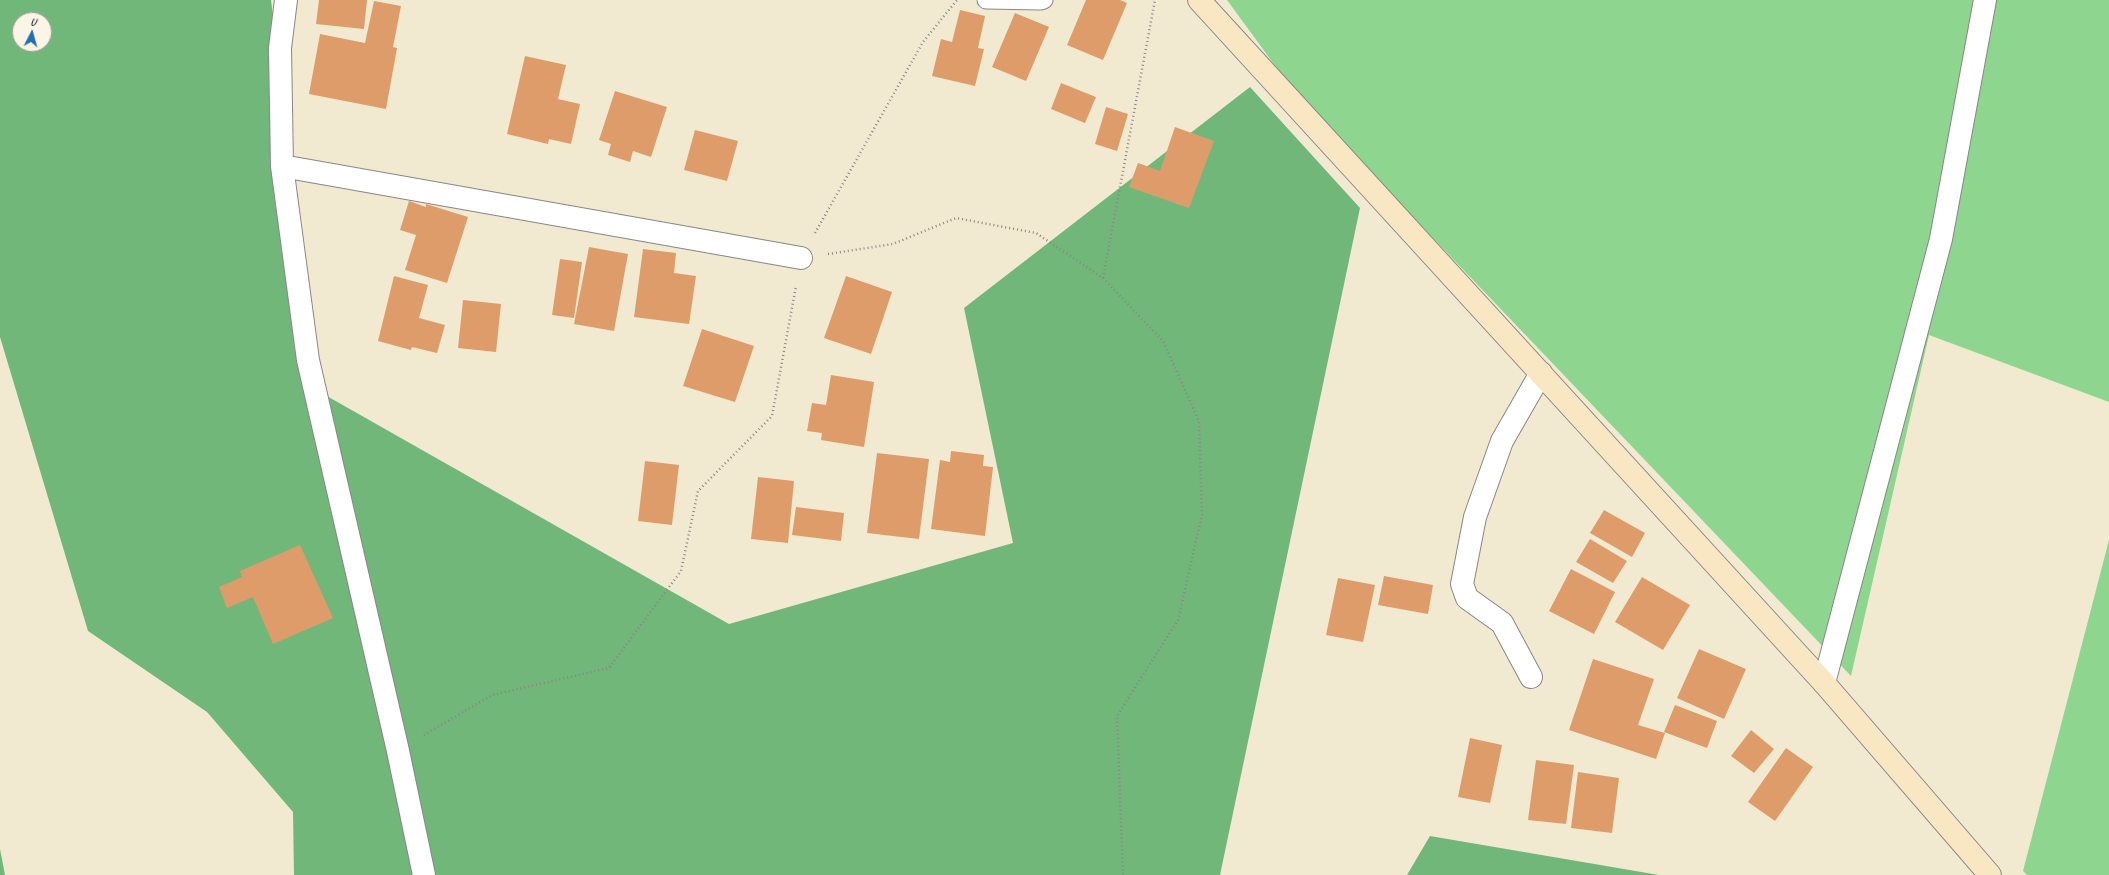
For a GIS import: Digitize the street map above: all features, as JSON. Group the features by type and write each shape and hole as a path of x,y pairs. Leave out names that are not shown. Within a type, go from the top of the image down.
{"street":[{"path":"286,0 280,48 282,166 308,360 398,751 424,875"},
{"path":"1199,0 1824,683 1990,875"},
{"path":"1824,683 1941,239 1985,0"},
{"path":"282,166 801,258"},
{"path":"1531,677 1502,623 1468,598 1462,584 1475,517 1502,441 1541,373"}],"lane":[{"path":"986,0 1041,2 1044,0"}],"path":[{"path":"398,751 492,695 609,668 680,570 698,491 772,416 801,258 923,42 957,0"},
{"path":"1103,278 1155,0"},
{"path":"801,258 893,244 956,218 1036,233 1103,278 1163,341 1199,421 1202,515 1178,620 1117,716 1123,875"}],"green space":[{"path":"0,0 271,0 318,391 729,624 1013,543 964,308 1250,87 1360,208 1220,875 294,875 293,812 207,712 88,631 0,337"},
{"path":"1227,0 2109,0 2109,402 1929,335 1851,676 1368,170 1276,67"},
{"path":"2109,540 2109,875 2027,875 2023,871"},
{"path":"1430,836 1659,875 1407,875"},
{"path":"0,849 5,875 0,875"}],"building":[{"path":"319,0 367,0 364,29 316,24"},
{"path":"1086,0 1120,0 1127,3 1103,60 1067,45"},
{"path":"374,1 401,6 393,47 397,48 386,109 309,94 320,34 365,43"},
{"path":"960,10 985,16 978,48 984,49 975,86 932,76 941,39 952,42"},
{"path":"1015,13 1049,27 1026,81 992,67"},
{"path":"525,56 566,65 558,99 580,104 571,144 549,139 548,144 507,134"},
{"path":"1061,83 1096,97 1085,123 1051,109"},
{"path":"615,91 667,107 651,157 633,151 630,162 608,155 611,144 599,140"},
{"path":"1106,107 1128,114 1117,151 1095,144"},
{"path":"1175,127 1214,141 1189,208 1129,187 1138,163 1160,171"},
{"path":"695,130 738,141 727,181 684,170"},
{"path":"409,201 426,207 426,204 468,217 447,283 405,270 416,235 400,230"},
{"path":"589,247 628,254 614,331 574,324"},
{"path":"643,249 676,253 674,273 696,276 689,324 634,317"},
{"path":"560,259 582,262 574,318 552,315"},
{"path":"394,276 428,285 419,318 445,325 437,353 412,347 411,350 378,341"},
{"path":"846,276 892,292 871,354 824,338"},
{"path":"463,300 501,304 496,352 458,348"},
{"path":"702,329 754,346 735,402 683,386"},
{"path":"831,375 874,382 864,447 821,440 822,433 807,431 812,403 826,405"},
{"path":"951,451 984,455 983,466 993,467 985,536 931,529 940,460 950,462"},
{"path":"877,453 929,459 919,539 867,533"},
{"path":"645,461 679,465 672,525 638,521"},
{"path":"758,477 794,481 788,543 751,539"},
{"path":"796,507 844,513 841,541 792,535"},
{"path":"1604,510 1645,533 1632,557 1590,533"},
{"path":"1590,539 1627,561 1613,583 1576,562"},
{"path":"300,545 333,618 273,644 253,597 227,608 219,587 242,577 240,571"},
{"path":"1571,569 1615,592 1594,634 1549,611"},
{"path":"1384,576 1433,585 1428,614 1378,605"},
{"path":"1642,577 1690,605 1663,650 1615,622"},
{"path":"1338,578 1375,585 1363,642 1326,635"},
{"path":"1699,649 1746,669 1724,719 1677,698"},
{"path":"1593,659 1654,679 1638,725 1665,733 1656,759 1569,730"},
{"path":"1675,705 1717,721 1707,748 1664,732"},
{"path":"1751,730 1774,749 1754,773 1731,756"},
{"path":"1470,738 1502,745 1490,803 1458,797"},
{"path":"1786,748 1813,767 1775,821 1748,802"},
{"path":"1536,760 1574,765 1566,824 1528,820"},
{"path":"1578,772 1619,778 1612,833 1571,828"}]}
